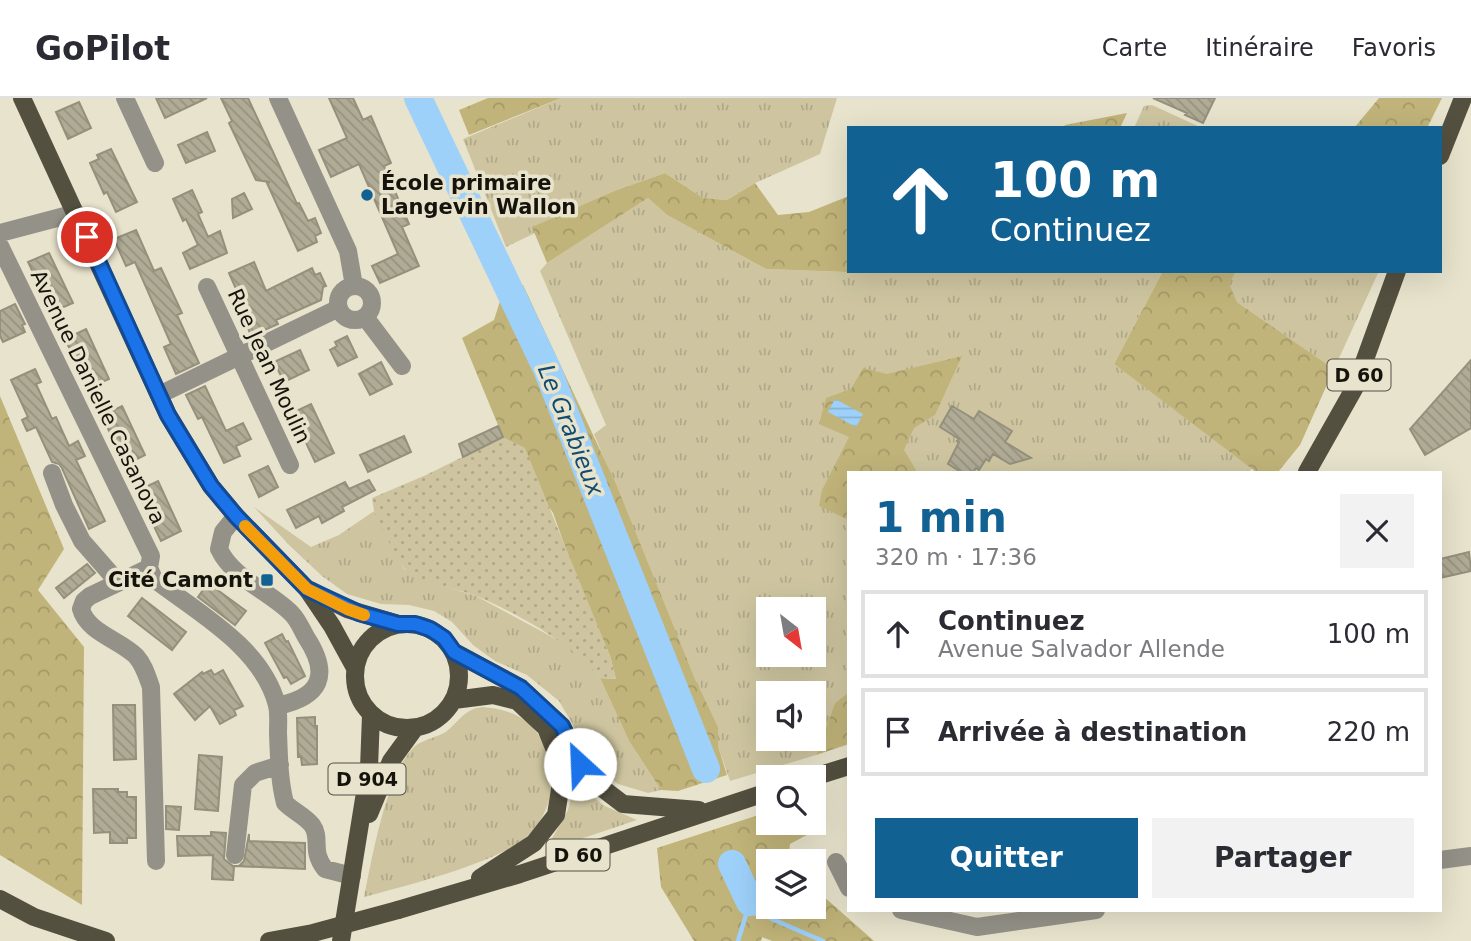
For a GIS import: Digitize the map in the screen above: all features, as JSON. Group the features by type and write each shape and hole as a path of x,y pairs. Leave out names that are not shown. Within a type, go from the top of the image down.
{"main road":[{"path":"1442,151 1463,98"},
{"path":"24,99 168,415 211,486 236,516 307,589 332,626 355,668 358,693 371,715 399,728 415,728 431,723 444,713 454,700 460,668 454,652 444,638 415,624 398,624 347,609 307,589"},
{"name":"D 60","path":"1308,471 1355,387 1396,273"},
{"path":"355,668 360,652 370,639 398,624"},
{"path":"454,652 521,688 562,726 580,764 601,788 623,804 710,810"},
{"path":"445,897 498,868 534,843 556,815 563,770 546,728 517,701 493,695 454,700"},
{"name":"D 904","path":"341,941 369,768 371,715"},
{"name":"D 904","path":"358,843 391,761 415,728"},
{"path":"826,773 847,767"},
{"name":"D 60","path":"269,941 313,933 445,897 756,796"},
{"path":"0,899 34,917"},
{"path":"0,911 34,917 106,941"}],"street":[{"path":"125,98 155,163"},
{"path":"278,98 348,251 354,286"},
{"path":"0,233 76,213"},
{"name":"Avenue Danielle Casanova","path":"0,246 150,556 149,568 154,579 244,649 268,684 277,706 285,803 289,812 313,826 316,835 315,853 325,869 352,876"},
{"name":"Rue Jean Moulin","path":"207,286 290,465"},
{"path":"373,306 359,319 347,318 339,308 341,293 354,286 367,290 402,366"},
{"path":"159,396 339,308"},
{"path":"52,473 82,541 117,582"},
{"path":"236,516 223,532 219,549 224,559 292,614 316,652 321,669 315,688 308,695 296,702 277,706"},
{"path":"149,568 90,596 83,601 81,608 87,622 133,654 146,673 151,687 156,861"},
{"path":"235,855 243,785 256,774 280,765"},
{"path":"1442,860 1471,856"},
{"path":"836,862 847,884"},
{"path":"910,912 977,927 1082,912"}],"green space":[{"path":"488,98 561,98 469,135 459,110"},
{"path":"561,98 837,98 820,154 755,183 727,200 703,198 665,173 614,191 533,227 535,233 506,247 463,139"},
{"path":"1379,98 1442,98 1428,126 1356,126"},
{"path":"1152,105 1198,126 1135,126 1144,106"},
{"path":"1127,113 1121,126 1065,125"},
{"path":"665,173 703,198 727,200 755,183 778,215 809,212 847,197 847,272 766,269 667,215 648,198 547,263 532,227 614,191"},
{"path":"648,198 667,215 766,269 847,273 1162,273 1114,364 1252,468 1250,471 847,471 847,694 835,703 826,728 826,681 756,681 756,751 817,751 816,755 783,765 756,765 756,773 730,781 718,746 718,727 706,706 594,434 606,425 540,271 547,263"},
{"path":"1162,273 1235,273 1229,284 1237,302 1334,369 1300,445 1279,471 1255,471 1114,364"},
{"path":"1235,273 1378,273 1334,369 1237,302 1228,284"},
{"path":"523,285 616,484 695,679 718,727 718,746 727,775 678,791 661,790 629,741 600,678 616,679 610,656 575,574 553,513 503,437 462,338 494,320 501,298"},
{"path":"962,356 935,415 914,428 904,450 916,471 847,471 847,519 819,506 822,490 849,437 819,424 826,398 851,389 863,368 887,374"},
{"path":"0,396 64,549 38,590 84,647 82,905 0,855"},
{"path":"503,437 525,448 610,656 616,679 600,678 560,642 508,611 476,596 413,575 403,566 380,525 372,498"},
{"path":"254,507 311,547 339,535 374,511 404,569 438,584 476,596 567,645 590,664 600,678 629,741 661,790 648,793 618,784 599,769 559,701 527,675 495,661 473,645 452,622 434,611 409,605 381,604 347,594 322,576"},
{"path":"847,694 847,745 816,755 817,751 826,751 826,728 835,703"},
{"path":"482,707 502,710 520,717 534,729 545,747 552,772 552,786 539,823 520,842 486,859 364,897 381,818 403,761 416,745 447,731 467,713"},
{"path":"576,777 593,797 605,806 637,820 545,851 568,810"},
{"path":"756,816 756,835 807,835 790,844 789,849 756,849 756,919 826,919 826,899 874,941 772,941 762,937 761,941 694,941 661,887 657,848"}],"water":[{"path":"835,399 863,414 856,427 828,412"}],"building":[{"path":"156,98 207,98 165,118"},
{"path":"221,98 248,98 297,204 299,203 308,221 315,218 321,233 315,236 317,242 298,251 267,183 270,182 256,180 229,123 232,121"},
{"path":"329,98 353,98 363,120 371,116 391,163 384,166 409,224 402,227 419,266 380,283 372,266 398,254 359,164 331,177 319,150 347,138"},
{"path":"1153,98 1215,98 1203,123"},
{"path":"79,102 91,128 68,139 56,112"},
{"path":"207,132 215,151 186,163 178,145"},
{"path":"111,149 137,202 116,212 107,192 104,194 90,163 99,159 97,155"},
{"path":"192,190 202,212 198,214 208,237 220,231 227,253 190,269 183,253 198,245 173,199"},
{"path":"244,193 252,209 233,218 232,199"},
{"path":"136,230 154,271 161,268 182,313 177,315 199,363 176,374 164,347 171,344 135,262 126,266 114,239"},
{"path":"49,253 73,303 52,312 28,262"},
{"path":"254,262 266,291 312,268 315,275 320,273 326,286 323,287 321,300 276,320 278,324 251,336 246,323 250,321 229,273"},
{"path":"15,304 25,324 22,325 25,332 3,342 0,336 0,311"},
{"path":"86,329 109,379 88,388 65,339"},
{"path":"347,336 357,357 338,366 330,350 337,346 335,342"},
{"path":"300,350 309,370 284,382 274,362"},
{"path":"1471,360 1471,428 1425,455 1410,429"},
{"path":"381,362 392,384 370,395 359,374"},
{"path":"35,369 41,382 36,384 52,419 56,417 69,446 78,441 85,456 76,460 105,521 89,529 62,468 52,462 36,427 27,431 22,420 28,417 11,380"},
{"path":"205,386 226,431 243,423 251,439 236,446 240,456 224,463 202,417 198,419 186,395"},
{"path":"311,404 334,453 315,462 300,430 294,432 289,420 294,418 292,413"},
{"path":"122,406 145,455 125,465 102,416"},
{"path":"952,406 974,419 979,411 1012,431 1005,442 1031,458 1010,464 993,454 979,470 976,468 974,471 959,471 948,464 959,439 940,427"},
{"path":"498,426 503,437 463,457 459,444"},
{"path":"404,436 411,452 368,472 360,455"},
{"path":"268,466 278,487 259,497 249,475"},
{"path":"369,480 375,490 342,507 344,511 322,523 319,516 296,528 287,510 345,482 349,489"},
{"path":"158,481 181,531 161,541 137,491"},
{"path":"1469,552 1471,571 1442,578 1442,559"},
{"path":"87,564 95,573 64,598 56,588"},
{"path":"208,583 246,611 235,625 198,597"},
{"path":"142,598 186,632 172,650 128,616"},
{"path":"282,634 305,676 291,684 287,677 284,678 265,643"},
{"path":"211,670 214,675 223,670 243,706 234,710 236,715 220,724 210,706 195,720 174,694 202,672 203,674"},
{"path":"113,705 135,705 136,759 114,760"},
{"path":"315,717 317,764 302,765 301,757 298,757 297,718"},
{"path":"199,755 222,757 218,811 195,809"},
{"path":"93,789 118,789 118,792 127,792 127,797 136,797 136,838 127,838 127,843 110,843 110,832 94,833"},
{"path":"166,806 181,807 179,830 166,829"},
{"path":"211,832 226,833 224,859 234,866 233,880 212,879 213,855 178,856 177,836 211,836"},
{"path":"249,834 249,841 305,843 305,869 234,866 239,866 244,861"}],"waterway":[{"name":"Le Grabieux","path":"418,98 547,369 706,769"},
{"name":"Le Grabieux","path":"732,864 750,902"},
{"path":"738,941 750,902"},
{"path":"750,902 756,906"},
{"path":"772,919 823,941"}],"slow traffic":[{"path":"245,526 307,589 364,615"}],"place":[{"name":"École primaire Langevin Wallon","path":"367,195"},
{"name":"Cité Camont","path":"267,580"}],"route":[{"path":"87,237 168,415 211,486 236,516 307,589 359,613 398,624 415,624 430,629 444,638 454,652 521,688 562,726 580,764"}]}
